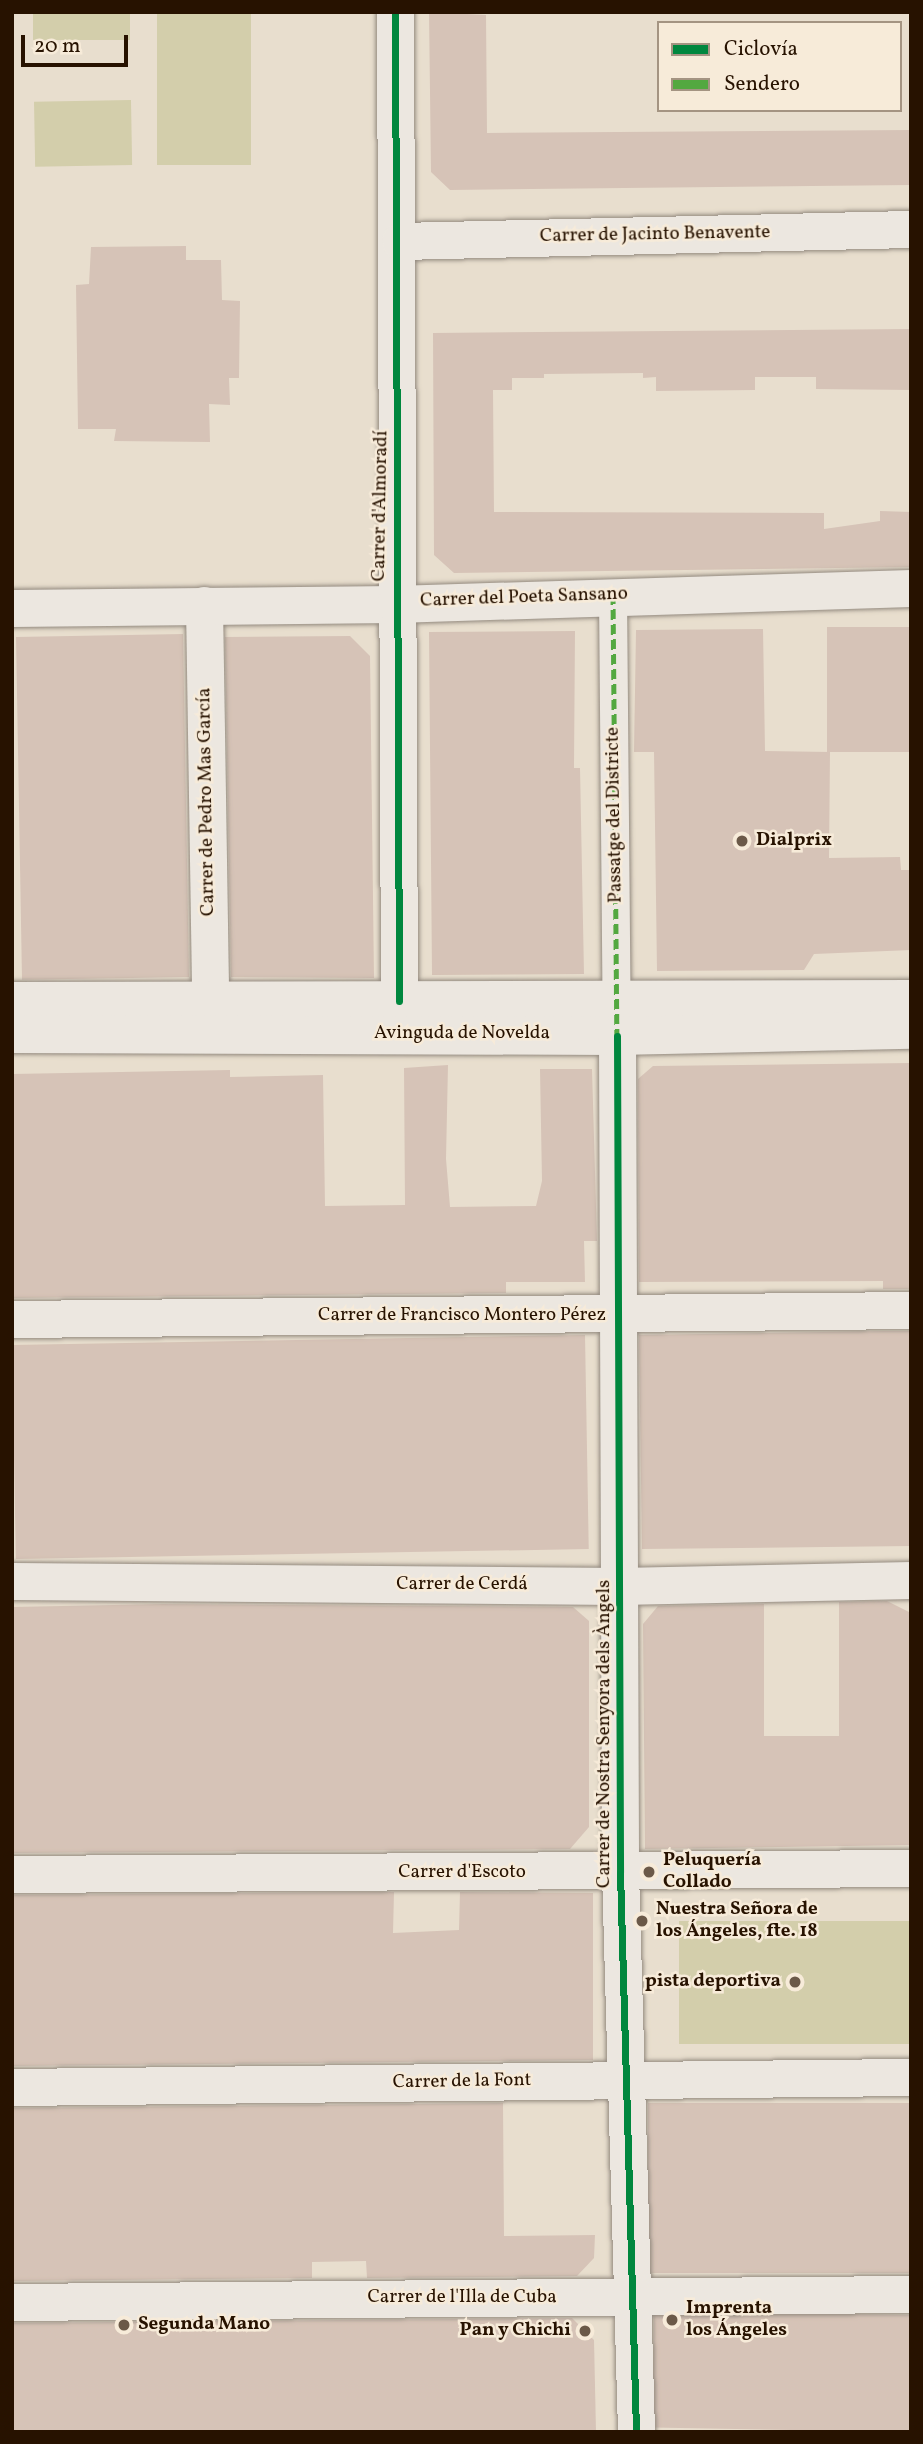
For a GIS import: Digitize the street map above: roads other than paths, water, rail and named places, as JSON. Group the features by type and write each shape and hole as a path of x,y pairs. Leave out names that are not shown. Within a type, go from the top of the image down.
{"main road":[{"name":"Avinguda de Novelda","path":"12,1001 210,998 400,1001 617,1019 911,1030"},
{"name":"Avinguda de Novelda","path":"12,1034 617,1019 911,999"}],"street":[{"name":"Carrer d'Almoradí","path":"395,12 400,241 395,604 400,1001"},
{"name":"Carrer de Jacinto Benavente","path":"400,241 911,229"},
{"name":"Carrer del Poeta Sansano","path":"12,608 395,604 612,594 911,589"},
{"name":"Passatge del Districte","path":"612,594 617,1019"},
{"name":"Carrer de Pedro Mas García","path":"204,605 210,998"},
{"name":"Carrer de Nostra Senyora dels Àngels","path":"617,1019 620,1872 636,2296 636,2432"},
{"name":"Carrer de Francisco Montero Pérez","path":"12,1319 616,1316 911,1310"},
{"name":"Carrer de Cerdá","path":"12,1581 620,1586 911,1580"},
{"name":"Carrer d'Escoto","path":"12,1874 911,1868"},
{"name":"Carrer de la Font","path":"12,2087 911,2077"},
{"name":"Carrer de l'Illa de Cuba","path":"12,2302 911,2294"}],"place":[{"name":"Dialprix","path":"742,841"},
{"name":"Peluquería Collado","path":"649,1872"},
{"name":"Nuestra Señora de los Ángeles, fte. 18","path":"642,1921"},
{"name":"pista deportiva","path":"795,1982"},
{"name":"Imprenta los Ángeles","path":"672,2320"},
{"name":"Segunda Mano","path":"124,2325"},
{"name":"Pan y Chichi","path":"585,2331"}]}
